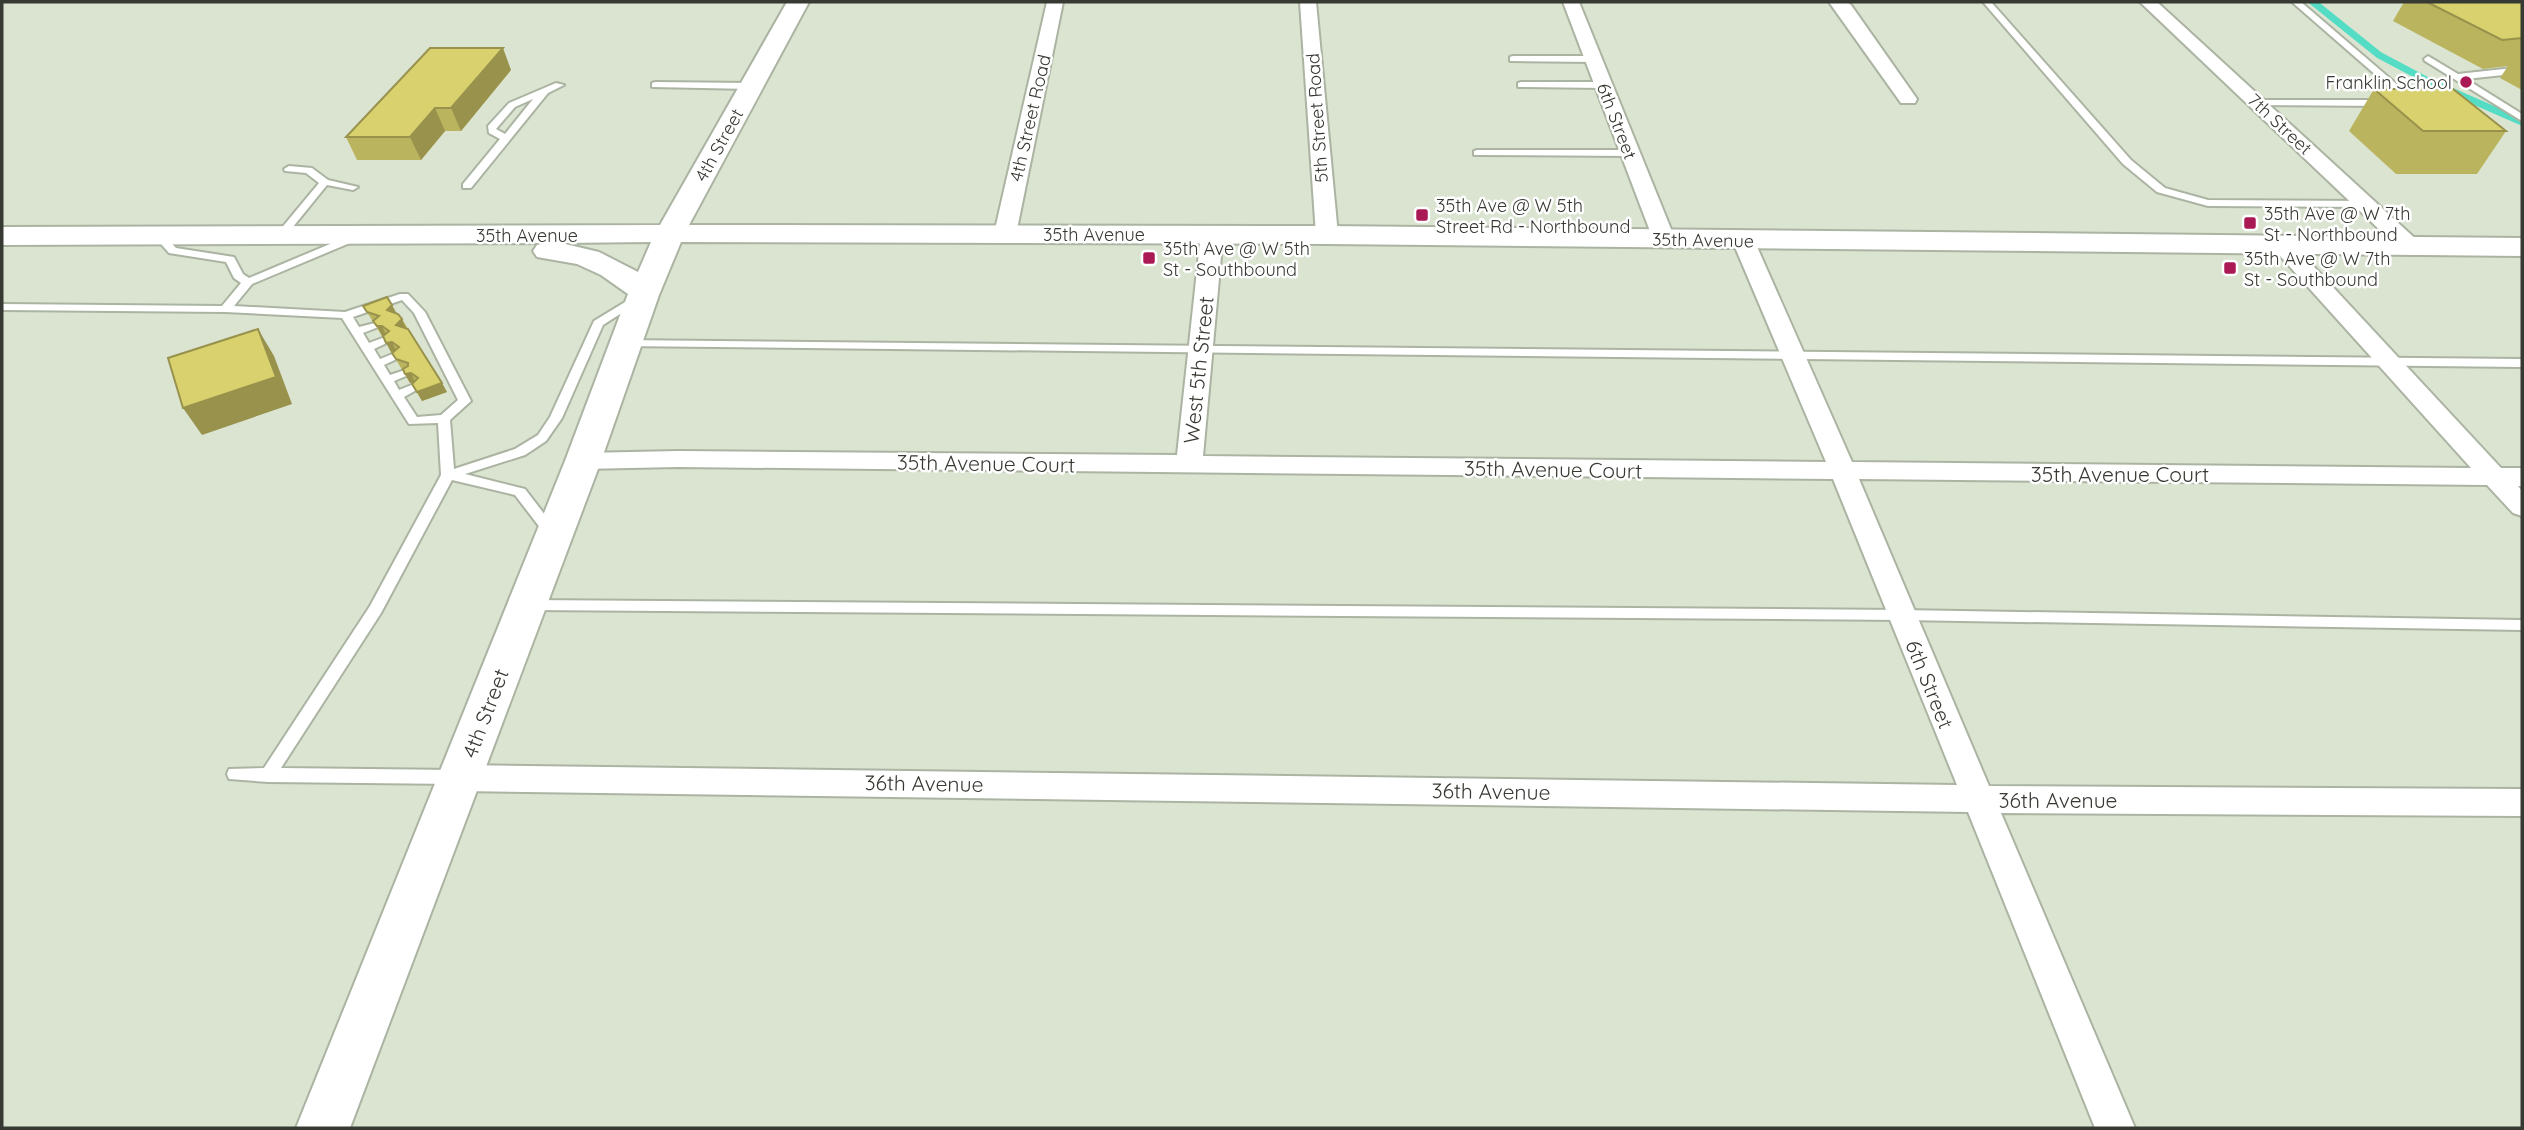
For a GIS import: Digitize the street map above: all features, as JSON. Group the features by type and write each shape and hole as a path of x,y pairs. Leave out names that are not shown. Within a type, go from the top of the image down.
{"main road":[{"name":"4th Street","path":"323,1128 583,461 644,294 669,235 798,2"},
{"name":"35th Avenue","path":"2,236 1327,234 2283,247 2522,247"},
{"path":"454,236 466,250 563,251 583,254 619,273 644,294"}],"street":[{"name":"4th Street Road","path":"1005,234 1055,2"},
{"name":"5th Street Road","path":"1308,2 1327,234"},
{"name":"6th Street","path":"1571,2 1664,239"},
{"path":"1837,2 1845,9 1908,99"},
{"name":"7th Street","path":"2148,2 2412,247"},
{"name":"West 5th Street","path":"1189,465 1212,234"},
{"name":"6th Street","path":"1743,240 1843,472 2115,1128"},
{"path":"2283,247 2522,507"},
{"name":"35th Avenue Court","path":"583,461 678,459 2522,477"},
{"name":"36th Avenue","path":"460,778 1977,799 2522,803"}],"lane":[{"path":"1987,2 2127,162 2161,190 2208,203 2366,204"},
{"path":"2257,103 2414,103 2296,2"},
{"path":"1513,59 1592,59"},
{"path":"2428,60 2522,118"},
{"path":"2457,77 2522,70"},
{"path":"506,138 491,128 512,105 559,85"},
{"path":"655,85 751,86"},
{"path":"1521,85 1602,85"},
{"path":"467,186 544,92"},
{"path":"1477,153 1629,153"},
{"path":"289,169 308,170 326,183 353,187"},
{"path":"280,236 326,183"},
{"path":"159,236 173,251 230,259 238,276 248,282"},
{"path":"225,309 248,282 357,236"},
{"path":"448,475 520,452 542,438 556,418 598,323 644,294"},
{"path":"2,307 225,309 346,315 404,296 422,328 436,344 466,401 443,419 413,421 346,315"},
{"path":"356,331 375,326"},
{"path":"366,348 385,341"},
{"path":"420,349 436,344"},
{"path":"624,344 2522,363"},
{"path":"376,363 395,358"},
{"path":"430,365 444,360"},
{"path":"386,380 405,374"},
{"path":"439,379 451,374"},
{"path":"397,395 414,388"},
{"path":"268,775 376,609 448,475 443,419"},
{"path":"448,475 520,492 554,536"},
{"path":"527,605 1902,615 2522,625"},
{"path":"235,774 460,778"}],"building":[{"path":"2427,2 2522,2 2522,38 2502,40"},
{"path":"430,48 503,48 451,108 435,108 410,137 346,137"},
{"path":"2374,89 2453,89 2506,131 2423,131"},
{"path":"387,297 392,305 387,310 398,314 402,319 396,325 408,329 442,383 417,392 412,384 418,378 411,373 405,374 403,369 408,363 396,359 392,353 399,347 392,342 386,343 383,336 389,331 377,326 373,321 379,316 367,312 363,306"},
{"path":"258,329 276,377 183,408 168,358"}],"waterway":[{"path":"2313,2 2379,55 2428,81 2522,122"}],"place":[{"name":"Franklin School","path":"2466,82"},
{"name":"35th Ave @ W 5th Street Rd - Northbound","path":"1422,215"},
{"name":"35th Ave @ W 7th St - Northbound","path":"2250,223"},
{"name":"35th Ave @ W 5th St - Southbound","path":"1149,258"},
{"name":"35th Ave @ W 7th St - Southbound","path":"2230,268"}]}
